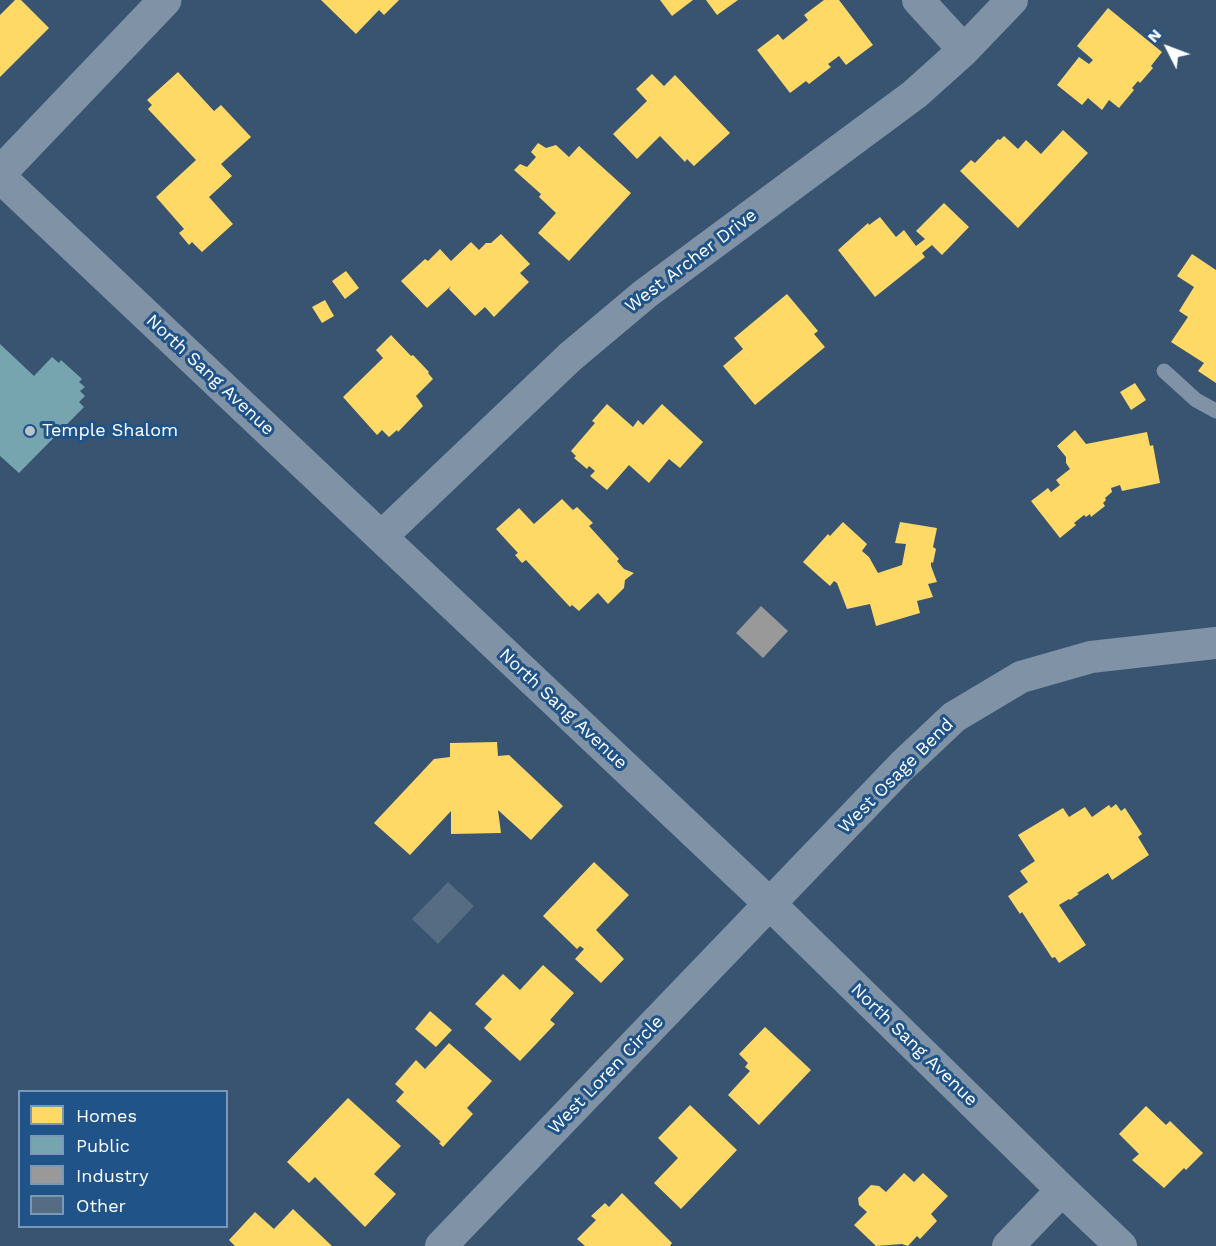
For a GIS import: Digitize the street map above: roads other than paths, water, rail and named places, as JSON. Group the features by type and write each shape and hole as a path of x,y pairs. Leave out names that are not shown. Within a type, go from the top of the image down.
{"street":[{"path":"0,175 165,0"},
{"path":"918,0 964,50"},
{"name":"West Archer Drive","path":"381,537 570,357 645,294 915,94 964,50 1012,0"},
{"name":"North Sang Avenue","path":"0,175 770,904 1121,1246"},
{"name":"West Osage Bend","path":"770,904 902,766 954,717 1021,677 1091,657 1216,643"},
{"name":"West Loren Circle","path":"441,1246 770,904"},
{"path":"1008,1246 1062,1190"}],"lane":[{"path":"1164,372 1196,400 1216,411"}],"place":[{"name":"Temple Shalom","path":"30,431"}]}
